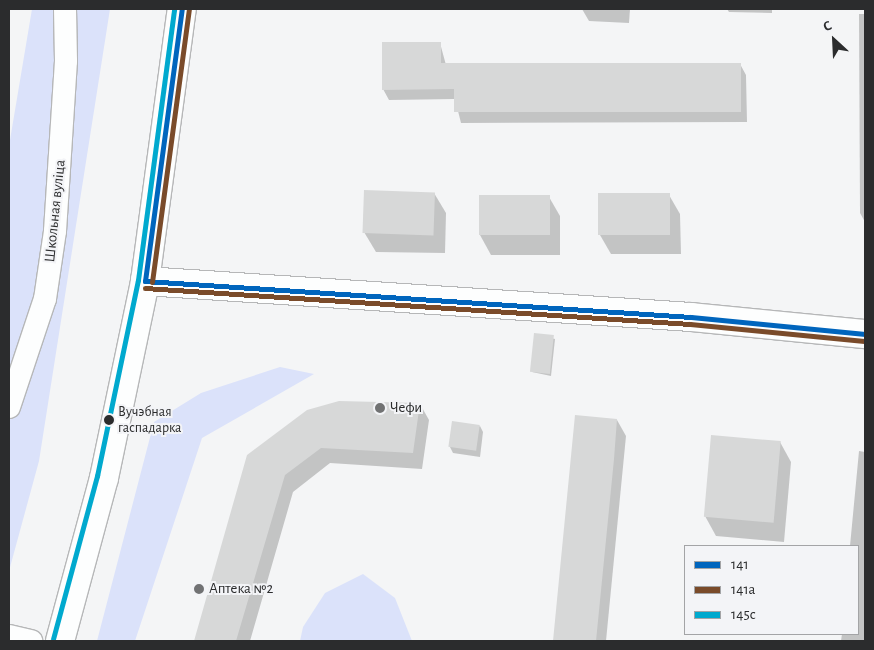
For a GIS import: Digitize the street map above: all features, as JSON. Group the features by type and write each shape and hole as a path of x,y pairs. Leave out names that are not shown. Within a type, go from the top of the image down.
{"street":[{"name":"Школьная вуліца","path":"9,407 45,299 55,230 66,61 64,9"},
{"path":"60,641 104,478 145,281 182,9"},
{"path":"145,281 691,317 865,334"},
{"path":"9,636 31,641"}],"shaded area":[{"path":"32,9 110,9 39,461 9,571 9,146"},
{"path":"280,367 314,374 202,438 135,641 97,641 154,422 201,393"},
{"path":"363,574 395,598 412,641 300,641 303,627 325,593"}],"building":[{"path":"382,42 441,42 441,63 741,63 741,112 454,112 454,89 382,90"},
{"path":"364,190 435,192 433,235 362,233"},
{"path":"598,193 670,193 670,235 598,235"},
{"path":"479,195 550,195 550,235 479,235"},
{"path":"534,333 554,335 550,374 530,372"},
{"path":"339,401 420,403 413,453 321,448 285,475 236,641 194,641 247,455 307,410"},
{"path":"575,415 617,419 614,459 596,641 553,641"},
{"path":"452,421 480,425 476,451 448,447"},
{"path":"711,435 781,441 774,523 704,517"}],"transit line":[{"name":"145с","path":"53,639 97,476 138,280 174,9"},
{"name":"141","path":"145,281 182,9"},
{"name":"141а","path":"152,282 189,10"},
{"name":"141","path":"145,281 691,317 865,334"},
{"name":"141а","path":"145,288 690,324 864,341"}],"place":[{"name":"Чефи","path":"380,408"},
{"name":"Вучэбная гаспадарка","path":"109,420"},
{"name":"Аптека №2","path":"199,589"}]}
